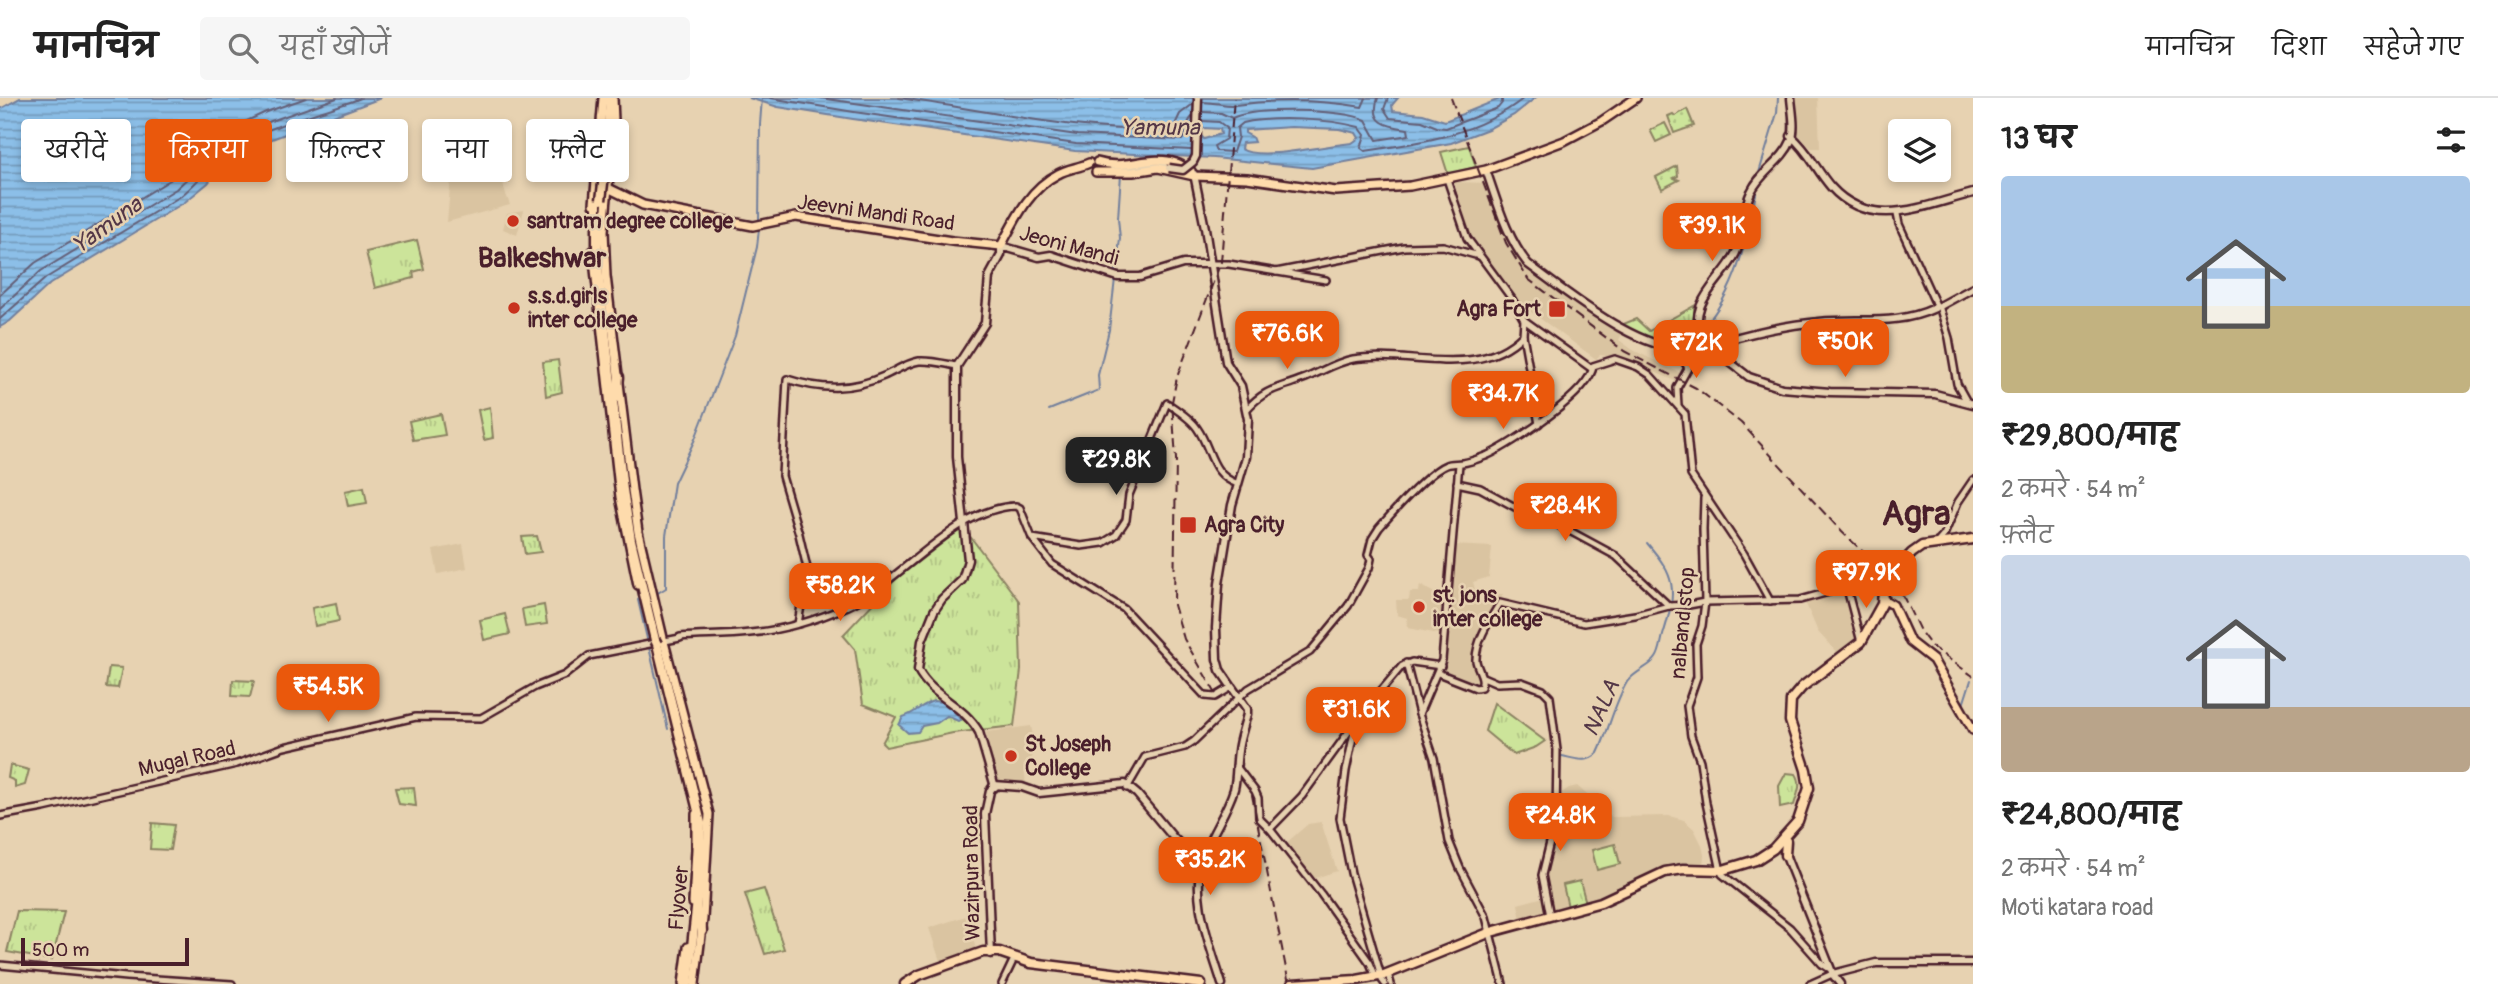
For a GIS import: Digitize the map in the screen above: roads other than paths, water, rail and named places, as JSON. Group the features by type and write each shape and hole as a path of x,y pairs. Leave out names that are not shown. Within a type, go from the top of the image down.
{"highway":[{"path":"602,182 597,259 614,375 628,512"},
{"path":"600,198 600,250 628,512"},
{"path":"598,304 600,289"},
{"path":"603,353 614,375 616,398"},
{"name":"Flyover","path":"628,512 702,815 698,917 689,984"},
{"path":"1897,571 1917,548 1949,541 1973,540"},
{"path":"1344,984 1382,977 1492,934 1601,902 1665,872 1722,872 1756,860 1779,845 1802,818 1812,787 1810,771 1793,718 1794,700 1806,686 1863,643 1887,603 1884,583 1912,556 1924,548 1973,540"},
{"path":"1785,856 1778,852 1779,845 1798,821 1809,788 1790,721 1791,700 1802,687 1861,642 1887,603"},
{"path":"1779,845 1785,856"},
{"path":"1492,934 1597,907 1659,876 1679,872 1704,873"},
{"name":"Flyover","path":"689,984 700,930 698,917"},
{"path":"992,952 1024,965 1173,984"},
{"path":"907,984 919,975 992,952 1031,963 1125,978 1201,984"},
{"path":"1292,984 1382,977"}],"main road":[{"path":"1122,169 1157,165 1183,170 1193,162 1196,156 1198,98"},
{"path":"1015,221 1040,190 1068,172 1158,168 1336,191 1410,186 1447,179 1486,170 1583,132 1634,98"},
{"path":"1194,174 1245,175 1336,188 1417,182 1481,167 1531,150 1590,125 1634,98"},
{"path":"1789,98 1794,139 1844,200 1860,208 1896,214 1973,193"},
{"path":"1794,139 1748,190 1735,249 1699,301 1695,323 1698,345 1706,353 1713,346 1776,328 1817,322 1901,320 1917,317 1973,288"},
{"path":"1770,168 1794,139"},
{"path":"1093,162 1087,168 1099,170"},
{"path":"1093,162 1099,170"},
{"path":"995,786 975,724 967,714 929,686 918,670 922,641 934,611 942,599 962,580 968,560 957,457 957,366 985,323 989,277 1001,255 1001,246 1033,193 1061,172 1093,162"},
{"path":"1486,170 1509,235 1528,264 1610,321 1649,343 1678,350 1707,340 1749,377 1782,388 1922,393 1970,403"},
{"path":"1194,174 1226,362 1238,380 1247,409 1248,445 1232,505 1216,607 1217,659 1220,670 1247,711 1234,788 1199,867 1199,898 1221,984"},
{"path":"596,182 604,231 614,375 638,532 709,814 709,846 700,930"},
{"name":"Jeevni Mandi Road","path":"599,182 643,205 753,226 796,217 1001,246"},
{"path":"606,182 600,198 593,258 623,521 651,643 685,767 696,822 689,984"},
{"name":"Jeoni Mandi","path":"1001,246 1039,257 1051,256 1115,276 1140,277 1183,264 1209,264"},
{"path":"1887,603 1910,642 1933,660 1973,730"},
{"name":"Wazirpura Road","path":"991,940 987,813 995,786 1039,796 1127,787"},
{"path":"1127,787 1199,867"},
{"path":"1785,856 1831,973 1832,984"},
{"path":"991,940 992,952"},
{"path":"991,940 992,952"},
{"path":"1831,973 1876,963 1973,962"},
{"path":"1831,973 1840,984"}],"street":[{"path":"1447,179 1463,229 1524,320 1592,369"},
{"path":"1896,214 1938,307 1950,338 1957,384 1970,403"},
{"path":"1276,272 1404,247 1448,246 1482,257"},
{"path":"1209,264 1229,264 1326,280"},
{"path":"1524,320 1523,335 1539,424"},
{"path":"1247,409 1272,388 1301,380 1347,360 1403,356 1438,361 1479,360 1505,349 1523,335"},
{"path":"1678,406 1677,388 1698,345"},
{"path":"1678,350 1688,368"},
{"path":"1127,787 1145,758 1185,747 1255,684 1310,652 1355,594 1370,565 1368,555 1373,537 1379,528 1434,473 1448,464 1458,464 1490,454 1539,424 1576,391 1593,366 1612,359 1624,360 1647,372 1686,416 1689,472 1744,554 1770,601"},
{"path":"798,624 807,568 782,476 787,379 813,387 841,388 881,378 915,362 932,361 957,366"},
{"path":"1665,392 1677,388"},
{"path":"1032,538 1081,546 1103,543 1116,535 1126,520 1134,482 1167,403 1198,429 1211,460 1221,475 1238,484"},
{"path":"1419,714 1441,666 1458,464"},
{"path":"1937,543 1958,502 1973,480"},
{"path":"1457,483 1480,488 1524,512 1555,523 1615,556 1672,606"},
{"name":"nalband stop","path":"1704,498 1705,602 1696,644 1697,677 1687,707 1722,872"},
{"name":"Mugal Road","path":"0,816 237,764 284,747 415,718 481,718 535,688 569,673 589,656 664,640 752,633 798,624 853,604 965,523 990,510 1016,506 1020,509 1032,538"},
{"path":"1947,527 1949,541"},
{"path":"1032,538 1055,567 1124,610 1205,696 1214,697 1230,688"},
{"path":"1481,687 1483,677 1477,664 1477,652 1500,603 1584,623 1705,602 1800,600 1866,576 1877,578 1884,583"},
{"path":"1846,585 1861,642"},
{"path":"1270,829 1302,796 1389,680 1406,663 1441,666"},
{"path":"1406,663 1435,762 1449,841 1492,934 1503,984"},
{"path":"1438,673 1476,688 1497,682 1522,682 1542,690 1550,697 1557,750 1555,821 1542,875 1550,916"},
{"path":"1483,677 1497,682"},
{"path":"1356,723 1340,815 1351,873 1382,977"},
{"path":"1236,766 1255,791 1259,818 1321,894 1382,977"},
{"path":"1722,872 1790,928 1831,973 1810,984"},
{"path":"1003,984 1013,961"},
{"path":"0,965 127,981 232,984"},
{"path":"1008,972 1024,965"}],"water":[{"name":"Yamuna","path":"20,98 381,98 325,119 286,119 286,134 272,139 272,119 145,119 145,182 209,182 185,202 50,284 0,327 0,109"},
{"name":"Yamuna","path":"749,98 1398,98 1392,105 1393,111 1423,114 1445,121 1502,98 1535,98 1514,115 1488,129 1451,143 1312,168 1214,158 1075,151 778,107","holes":["1291,127 1339,129 1356,133 1359,138 1352,143 1277,153 1241,149 1242,143 1254,142 1245,130","1203,128 1220,129 1221,134 1204,139 1200,134"]},
{"path":"934,701 947,703 961,720 947,716 937,723 922,726 918,732 908,733 899,725 903,717"}],"waterway":[{"path":"759,222 762,98"},
{"path":"1758,176 1777,113 1778,98"},
{"path":"1116,273 1120,238 1118,218 1121,174"},
{"path":"1702,329 1714,314 1732,281 1744,245 1757,189"},
{"path":"656,594 666,588 666,536 674,483 695,439 735,336 759,229"},
{"path":"1049,410 1099,390 1098,375 1109,330 1115,279"},
{"name":"NALA","path":"1562,756 1585,760 1598,753 1627,682 1653,661 1659,652 1671,605 1671,584 1664,565 1647,543"},
{"path":"640,598 638,600 668,729"},
{"path":"1963,705 1971,680"}],"railway":[{"path":"1216,694 1184,639 1174,605 1176,459 1172,402 1177,377 1221,262 1234,98"},
{"path":"1451,98 1506,243 1528,279 1624,351 1696,388 1741,423 1842,532 1887,574 1932,647 1973,676"},
{"path":"1252,795 1289,984"}],"place":[{"name":"santram degree college","path":"513,221"},
{"name":"s.s.d.girls inter college","path":"514,308"},
{"name":"Agra Fort","path":"1557,309"},
{"name":"Agra City","path":"1188,525"},
{"name":"st. jons inter college","path":"1419,607"},
{"name":"St Joseph College","path":"1011,756"}],"district":[{"name":"Balkeshwar","path":"542,258"},
{"name":"Agra","path":"1916,514"}]}
